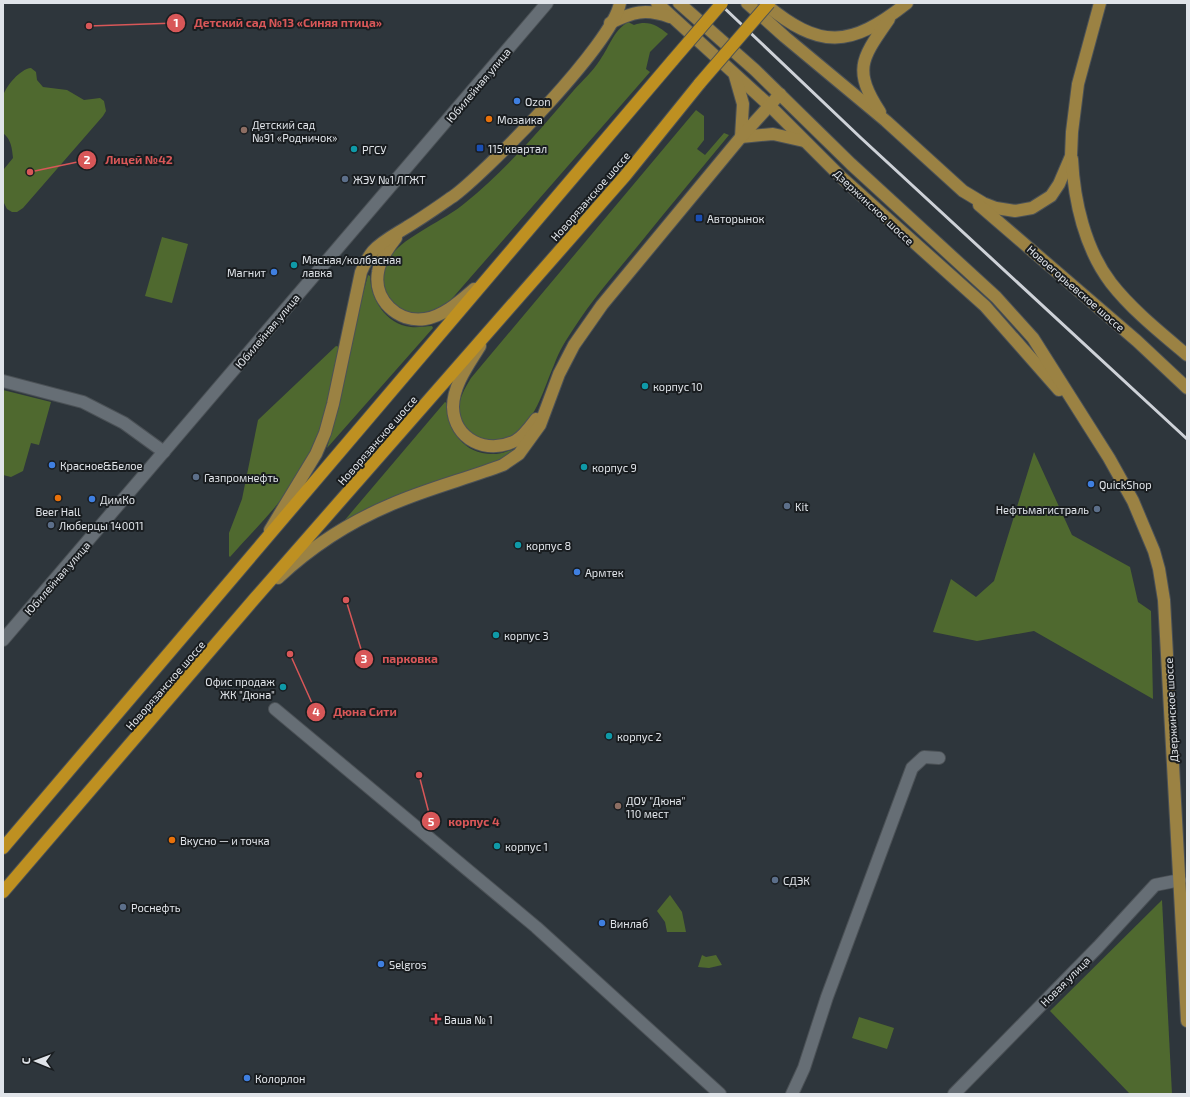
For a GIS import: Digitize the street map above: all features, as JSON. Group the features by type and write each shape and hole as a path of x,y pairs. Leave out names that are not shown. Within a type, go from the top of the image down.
{"highway":[{"name":"Новорязанское шоссе","path":"3,848 265,538 500,266 722,3"},
{"name":"Новорязанское шоссе","path":"3,892 256,597 625,176 700,83 768,3"}],"main road":[{"path":"265,538 316,454 325,433 361,272 366,259 382,243 456,194 481,174 501,154 581,65 610,23 620,3"},
{"name":"Дзержинское шоссе","path":"657,3 770,106 864,198 964,287 995,317 1083,419"},
{"name":"Дзержинское шоссе","path":"679,3 780,94 850,164 974,276 1016,318 1033,338 1109,458 1133,501 1149,537 1159,569 1166,620 1187,1021"},
{"path":"747,3 785,37 886,121 963,191 983,203 996,208 1015,211 1032,208 1051,196 1059,184 1072,156"},
{"path":"764,3 794,26 823,37 839,38 851,36 873,27 906,3"},
{"path":"1100,3 1078,84 1072,132 1072,178 1084,227 1094,252 1111,283 1156,328 1187,355"},
{"path":"610,23 626,15 640,11 660,13 673,18"},
{"path":"886,121 866,88 863,77 863,66 870,44 891,15"},
{"path":"734,73 743,104 741,137"},
{"path":"256,597 315,548 364,518 391,504 503,465 519,454 540,425 559,374 574,345 602,305 741,137 780,94"},
{"path":"741,137 773,134 805,141"},
{"name":"Новоегорьевское шоссе","path":"963,191 1137,341 1187,388"},
{"path":"402,230 380,262 377,273 378,284 385,302 391,310 406,318 415,320 426,319 447,310 500,266"},
{"path":"964,287 969,289 976,286 974,276"},
{"path":"487,333 463,374 456,392 453,406 459,429 466,437 474,443 493,447 503,446 516,440 530,427 550,401"}],"street":[{"name":"Юбилейная улица","path":"3,640 547,3"},
{"path":"3,380 83,402 124,423 164,452"},
{"path":"275,709 536,927 720,1094"},
{"path":"792,1094 804,1068 826,997 912,768 924,757 939,758"},
{"name":"Новая улица","path":"954,1094 1098,947 1155,885 1180,880"}],"green space":[{"path":"628,22 634,25 644,23 652,24 668,34 650,52 646,69 650,72 449,302 437,310 423,314 404,311 393,305 386,293 383,278 389,258 404,243 456,210 495,177 591,72 615,34"},
{"path":"31,68 36,72 37,80 43,87 67,90 84,100 100,98 104,101 106,111 23,208 17,212 12,212 7,209 4,203 4,169 13,158 12,147 6,135 3,133 2,100 7,88 14,79 22,71"},
{"path":"696,110 704,116 704,140 697,149 705,155 724,133 729,135 590,305 560,350 535,410 524,426 517,433 499,441 480,439 472,434 465,428 459,409 461,397 471,378"},
{"path":"162,237 188,244 172,303 145,296"},
{"path":"368,275 370,276 373,293 381,309 387,316 402,325 414,327 432,326 433,328 327,448 339,405 357,316"},
{"path":"336,346 340,347 321,428 304,468 285,495 230,557 229,533 242,499 258,420"},
{"path":"3,390 51,402 39,445 31,443 23,471 11,477 3,475"},
{"path":"445,402 448,404 451,424 455,433 467,446 475,451 485,454 499,454 517,450 503,459 344,521"},
{"path":"1034,452 1072,535 1130,567 1138,602 1151,611 1153,699 1034,631 977,641 933,632 951,579 976,597 994,581"},
{"path":"670,895 682,912 686,932 667,932 665,922 657,911"},
{"path":"1162,900 1172,1094 1130,1094 1050,1011"},
{"path":"702,955 706,957 716,955 722,965 709,968 698,967"},
{"path":"859,1017 894,1028 887,1049 852,1038"}],"railway":[{"path":"719,3 861,138 1187,439"}],"place":[{"name":"Детский сад №13 «Синяя птица»","path":"89,26"},
{"name":"Ozon","path":"517,101"},
{"name":"Мозаика","path":"489,119"},
{"name":"Детский сад №91 «Родничок»","path":"244,130"},
{"name":"115 квартал","path":"480,148"},
{"name":"РГСУ","path":"354,149"},
{"name":"Лицей №42","path":"30,172"},
{"name":"ЖЭУ №1 ЛГЖТ","path":"345,179"},
{"name":"Авторынок","path":"699,218"},
{"name":"Мясная/колбасная лавка","path":"294,265"},
{"name":"Магнит","path":"274,272"},
{"name":"корпус 10","path":"645,386"},
{"name":"Красное&Белое","path":"52,465"},
{"name":"корпус 9","path":"584,467"},
{"name":"Газпромнефть","path":"196,477"},
{"name":"QuickShop","path":"1091,484"},
{"name":"Beer Hall","path":"58,498"},
{"name":"ДимКо","path":"92,499"},
{"name":"Kit","path":"787,506"},
{"name":"Нефтьмагистраль","path":"1097,509"},
{"name":"Люберцы 140011","path":"51,525"},
{"name":"корпус 8","path":"518,545"},
{"name":"Армтек","path":"577,572"},
{"name":"парковка","path":"346,600"},
{"name":"корпус 3","path":"496,635"},
{"name":"Дюна Сити","path":"290,654"},
{"name":"Офис продаж ЖК \"Дюна\"","path":"283,687"},
{"name":"корпус 2","path":"609,736"},
{"name":"корпус 4","path":"419,775"},
{"name":"ДОУ \"Дюна\" 110 мест","path":"618,806"},
{"name":"Вкусно — и точка","path":"172,840"},
{"name":"корпус 1","path":"497,846"},
{"name":"СДЭК","path":"775,880"},
{"name":"Роснефть","path":"123,907"},
{"name":"Винлаб","path":"602,923"},
{"name":"Selgros","path":"381,964"},
{"name":"Ваша № 1","path":"436,1019"},
{"name":"Колорлон","path":"247,1078"}]}
